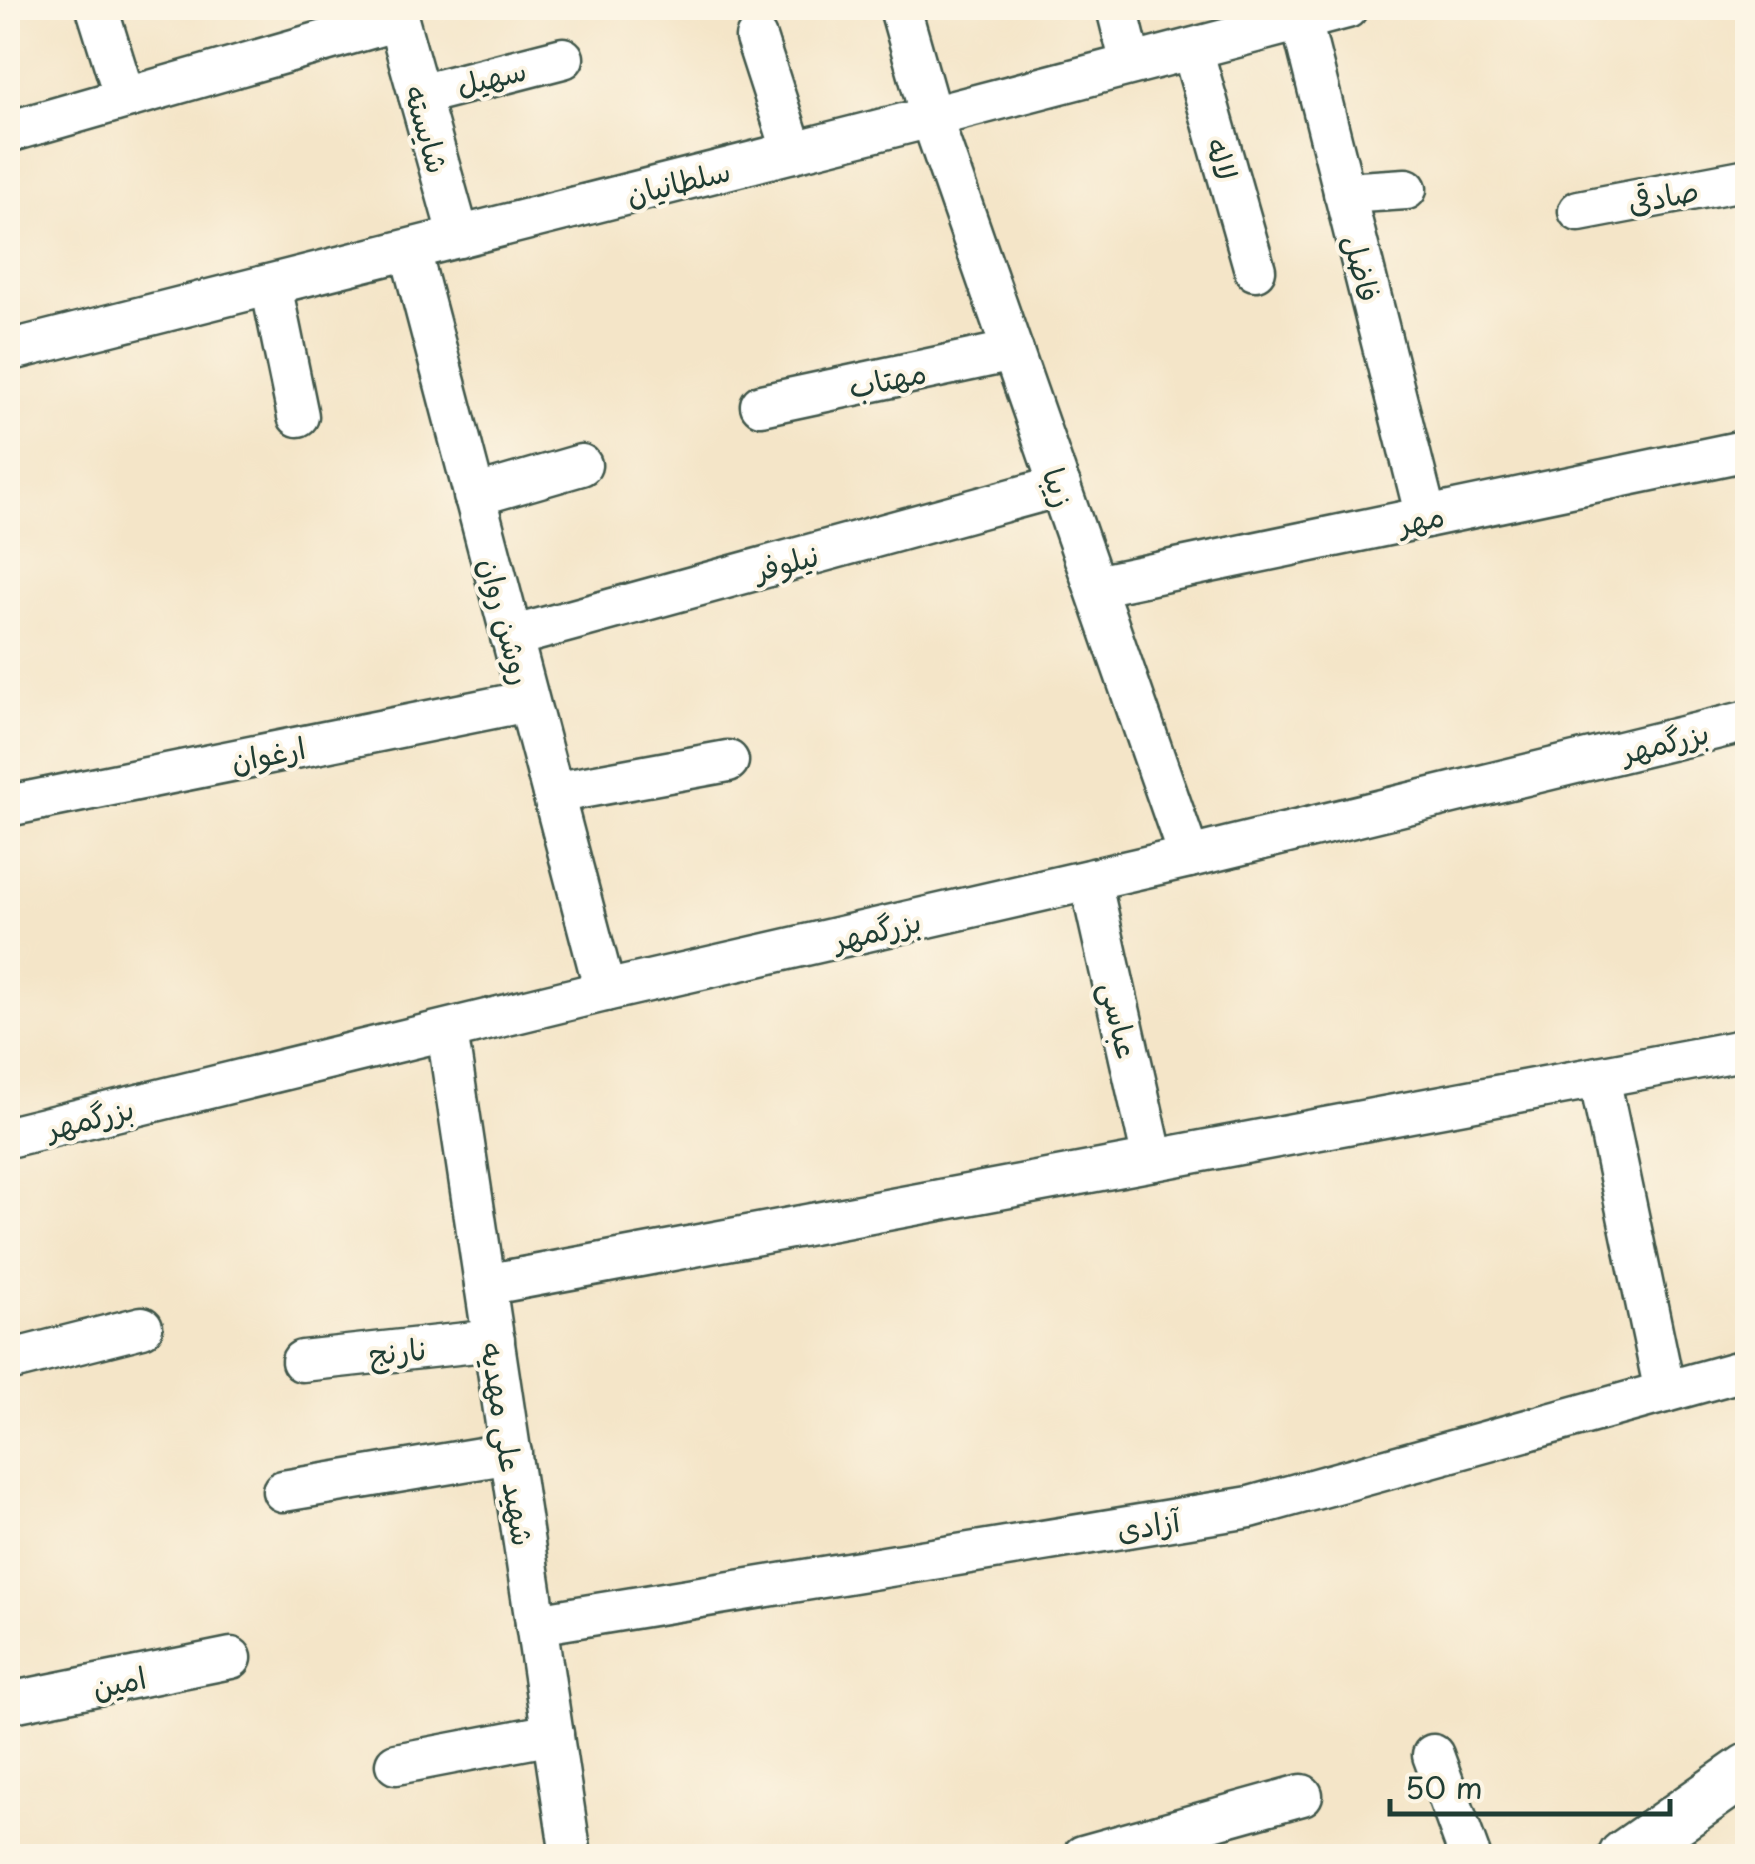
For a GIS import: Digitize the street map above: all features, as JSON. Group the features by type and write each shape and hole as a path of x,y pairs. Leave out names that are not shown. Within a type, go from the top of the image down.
{"main road":[{"path":"1624,1856 1748,1769"}],"street":[{"path":"97,8 126,98"},
{"name":"زیبا","path":"900,8 932,117 1189,857"},
{"path":"1117,8 1132,64"},
{"name":"سلطانیان","path":"8,351 932,117 1192,49 1299,14 1346,8"},
{"path":"8,132 401,14"},
{"name":"شایسته","path":"401,14 459,237"},
{"name":"فاضل","path":"1299,14 1426,517"},
{"path":"756,38 793,152"},
{"name":"لاله","path":"1192,49 1255,270"},
{"name":"سهیل","path":"419,95 563,58"},
{"name":"صادقی","path":"1579,211 1748,179"},
{"path":"1344,193 1406,189"},
{"name":"روشن روان","path":"410,250 605,991"},
{"path":"271,285 298,416"},
{"name":"مهتاب","path":"761,406 1013,351"},
{"name":"مهر","path":"1095,586 1748,450"},
{"path":"474,496 581,465"},
{"name":"نیلوفر","path":"512,636 1060,486"},
{"name":"ارغوان","path":"8,806 528,701"},
{"name":"بزرگمهر","path":"8,1137 605,991 1189,857 1748,721"},
{"path":"553,792 728,762"},
{"name":"عباسی","path":"1090,880 1153,1160"},
{"name":"شهید علی مهدیه","path":"447,1031 571,1856"},
{"path":"485,1286 1748,1049"},
{"path":"1599,1077 1665,1392"},
{"path":"8,1361 142,1328"},
{"name":"نارنج","path":"302,1361 494,1340"},
{"name":"آزادی","path":"536,1624 1250,1507 1748,1369"},
{"path":"283,1491 510,1453"},
{"name":"امین","path":"8,1703 231,1658"},
{"path":"396,1764 553,1734"},
{"path":"1432,1756 1470,1856"},
{"path":"1083,1856 1302,1795"}]}
